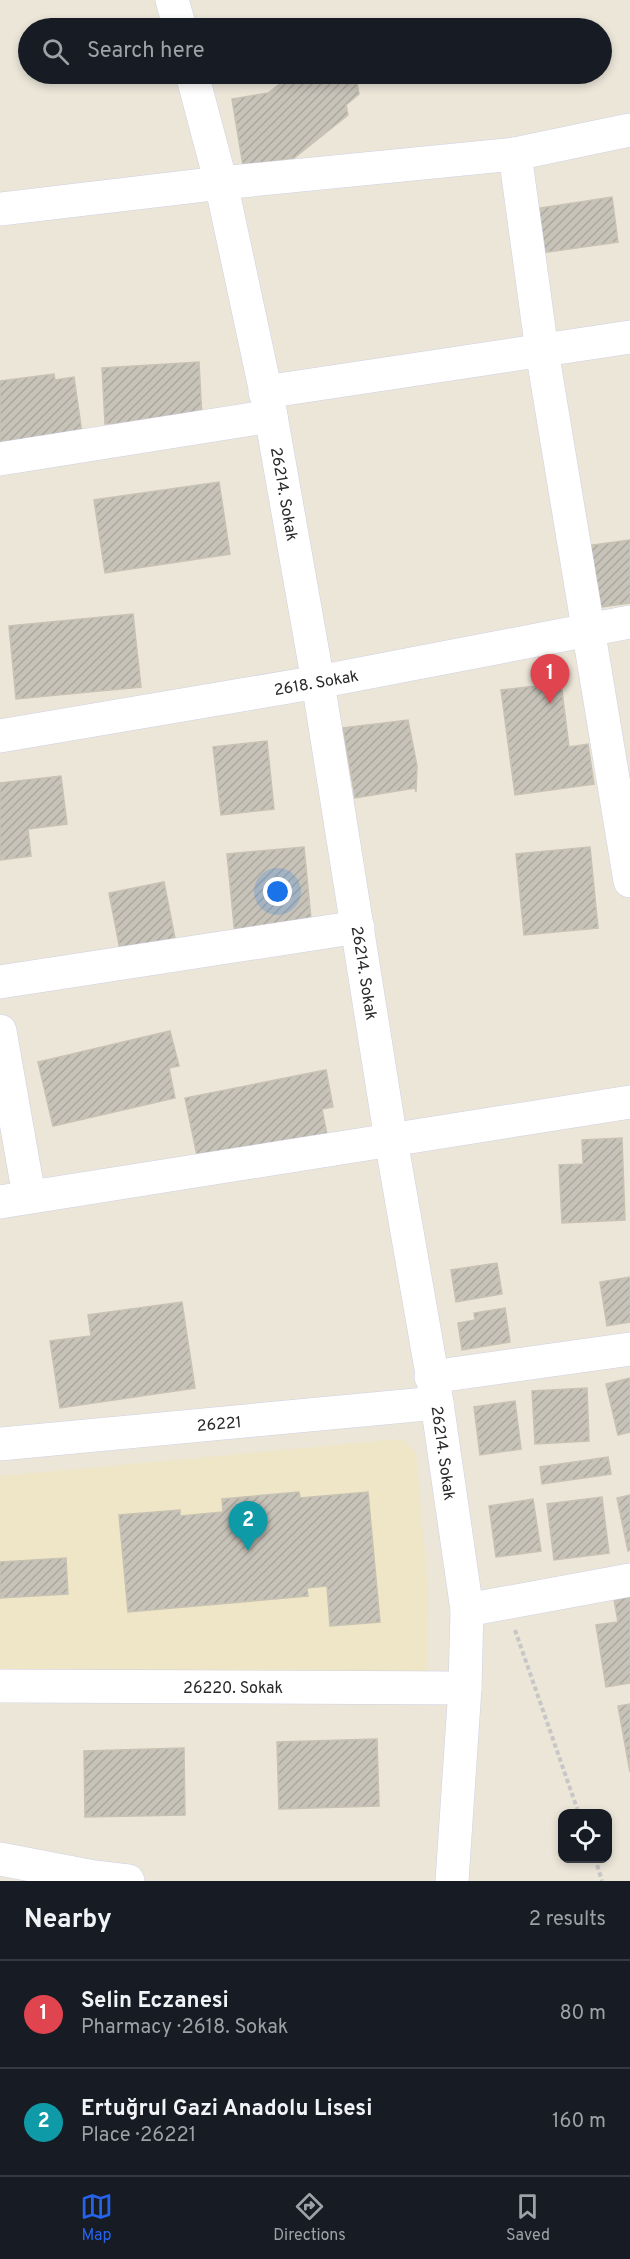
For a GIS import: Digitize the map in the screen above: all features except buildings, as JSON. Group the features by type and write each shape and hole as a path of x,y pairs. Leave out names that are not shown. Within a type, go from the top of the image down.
{"street":[{"path":"172,0 177,18"},
{"name":"26214. Sokak","path":"195,84 221,183 268,404 318,682 434,1390 467,1610 465,1688 452,1881"},
{"path":"0,209 221,183 514,153 630,130"},
{"path":"514,153 542,351 630,881"},
{"path":"0,459 268,404 542,351 630,337"},
{"name":"2618. Sokak","path":"0,736 318,682 630,622"},
{"path":"0,982 358,927"},
{"path":"0,1031 15,1199 630,1101"},
{"name":"26221","path":"0,1444 434,1390 630,1349"},
{"path":"467,1610 630,1580"},
{"name":"26220. Sokak","path":"0,1686 465,1688"},
{"path":"0,1859 94,1877 128,1881"}],"path":[{"path":"505,1603 577,1809"},
{"path":"597,1863 602,1881"}],"shaded area":[{"path":"402,1439 416,1453 428,1588 427,1672 0,1686 0,1476"}],"place":[{"name":"Selin Eczanesi","path":"550,704"},
{"name":"Ertuğrul Gazi Anadolu Lisesi","path":"248,1551"}]}
